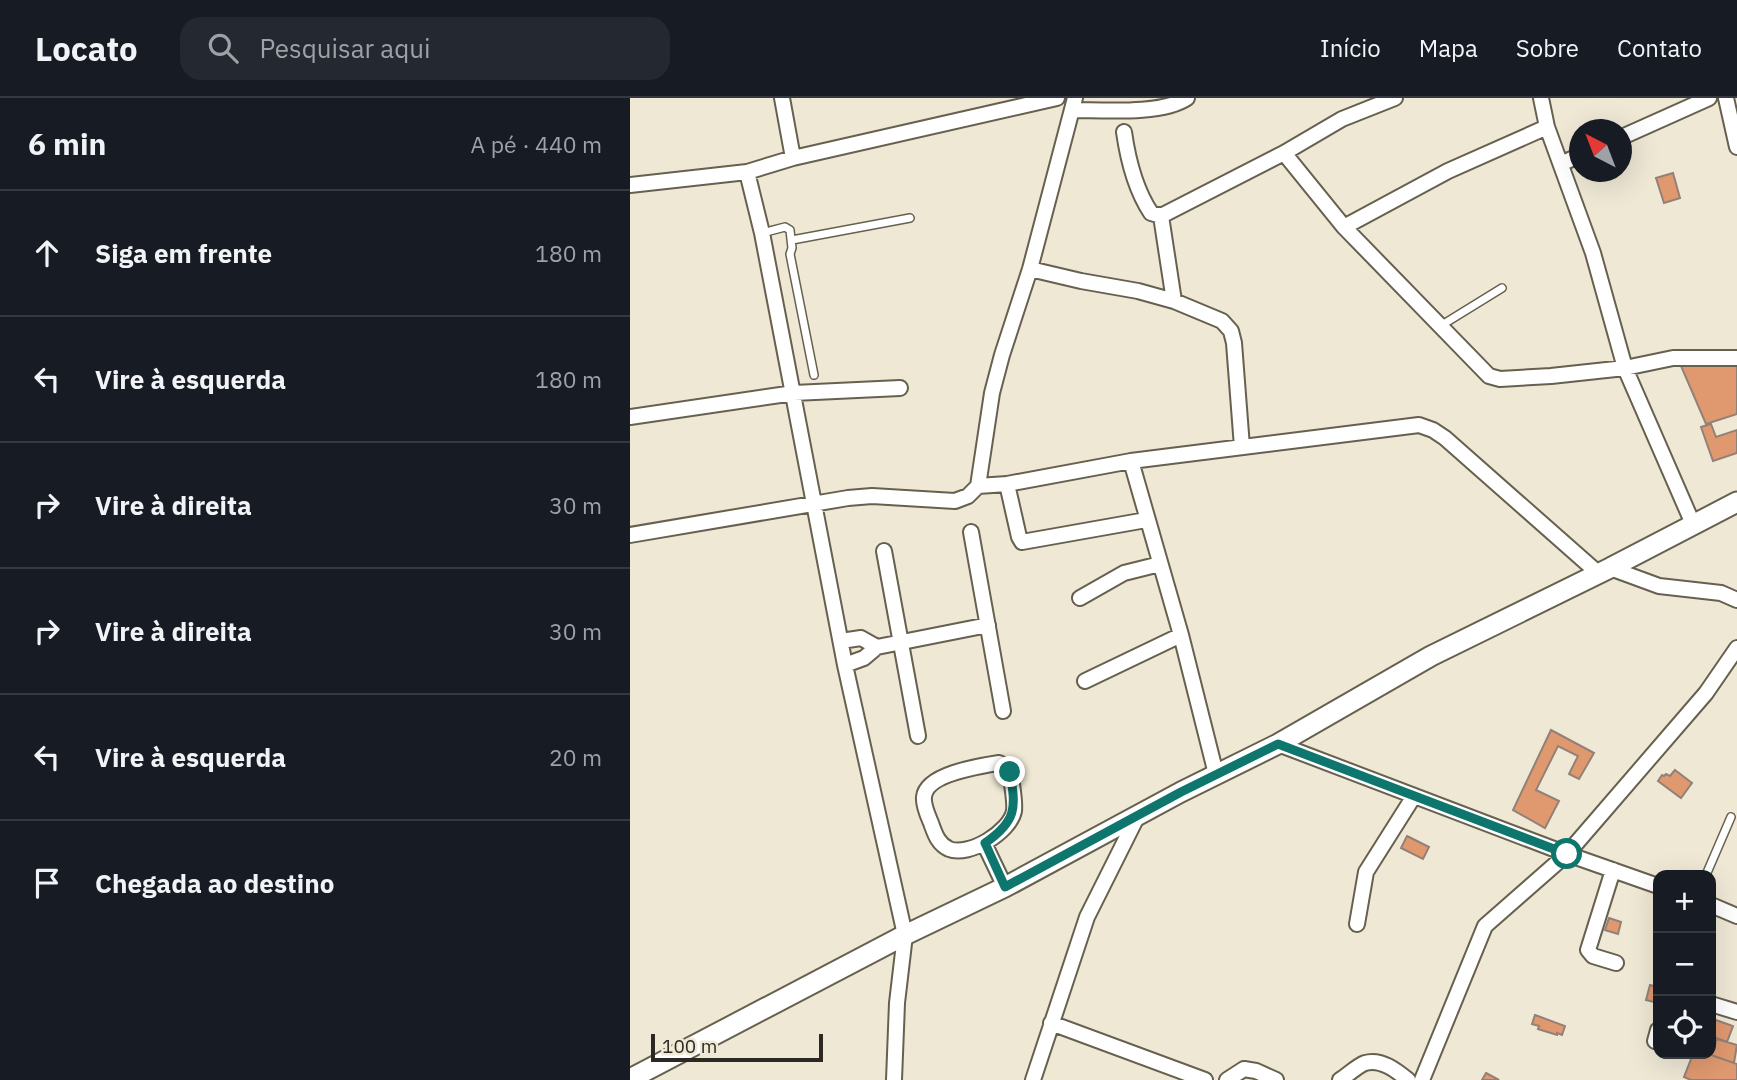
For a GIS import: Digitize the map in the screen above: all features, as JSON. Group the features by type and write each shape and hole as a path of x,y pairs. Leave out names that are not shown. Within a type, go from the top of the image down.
{"main road":[{"path":"630,1079 905,934 1005,887 1216,774 1278,744 1431,656 1737,502"}],"street":[{"path":"782,98 793,158"},
{"path":"630,185 747,172 793,158 1057,98"},
{"path":"630,535 813,503 872,496 955,501 968,496 978,486 992,393 1030,268 1074,104 1157,107 1186,98"},
{"path":"1124,132 1128,156 1147,207 1156,216 1161,216 1284,153 1342,119 1395,98"},
{"path":"1541,98 1548,127 1594,253 1625,368 1693,524"},
{"path":"1632,132 1709,98"},
{"path":"1726,98 1737,146"},
{"path":"1344,227 1448,170 1548,127"},
{"path":"1284,153 1344,227 1489,376 1500,379 1625,368 1673,358 1737,358"},
{"path":"1561,164 1569,160"},
{"path":"747,172 794,393 845,665 905,934 897,1003 894,1080"},
{"path":"1161,216 1174,301"},
{"path":"1030,268 1138,291 1174,301 1222,321 1231,331 1234,343 1242,447"},
{"path":"630,417 794,393 900,388"},
{"path":"978,486 1007,484 1131,461 1419,425 1445,438 1604,571 1659,586 1721,593 1737,600"},
{"path":"1131,461 1181,635 1216,774"},
{"path":"1007,484 1019,537 1023,542 1146,520"},
{"path":"971,531 1003,711"},
{"path":"884,551 918,736"},
{"path":"1080,598 1124,573 1160,564"},
{"path":"845,665 864,658 877,647 988,625"},
{"path":"1085,681 1181,635"},
{"path":"841,641 861,638 877,647"},
{"path":"1422,1080 1485,926 1567,854 1706,693 1737,648"},
{"path":"1278,744 1653,884"},
{"path":"999,763 1010,772 1014,811 998,834 985,843 955,850 946,848 937,840 923,798 936,780 999,763"},
{"path":"1357,924 1366,872 1414,796"},
{"path":"1033,1080 1087,917 1138,815"},
{"path":"985,843 1005,887"},
{"path":"1613,870 1588,950 1593,956 1616,963"},
{"path":"1716,907 1737,916"},
{"path":"1716,1006 1737,1012"},
{"path":"1051,1023 1205,1080"},
{"path":"1340,1080 1370,1063 1390,1067 1408,1080"},
{"path":"1227,1080 1244,1069 1276,1080"}],"lane":[{"path":"792,240 910,218"},
{"path":"762,233 788,228 792,240 790,254 814,375"},
{"path":"1441,325 1502,288"},
{"path":"1708,870 1731,817"}],"building":[{"path":"1673,173 1680,198 1664,203 1656,178"},
{"path":"1678,359 1737,359 1737,414 1706,424"},
{"path":"1711,424 1716,437 1737,430 1737,453 1713,461 1701,427"},
{"path":"1551,730 1594,753 1579,779 1569,774 1578,756 1558,746 1536,790 1559,801 1545,828 1513,810"},
{"path":"1675,770 1692,783 1681,798 1658,781 1662,775 1670,776"},
{"path":"1407,836 1429,847 1423,859 1401,848"},
{"path":"1609,918 1621,922 1618,934 1605,930"},
{"path":"1650,985 1653,986 1653,1002 1646,1000"},
{"path":"1535,1015 1565,1026 1562,1035 1538,1029 1539,1026 1532,1024"},
{"path":"1716,1020 1733,1026 1727,1042 1716,1038"},
{"path":"1717,1039 1737,1045 1734,1063 1716,1057"},
{"path":"1716,1057 1737,1064 1737,1080 1691,1080 1684,1077 1691,1059 1716,1059"},
{"path":"1486,1073 1499,1080 1482,1080"}],"route":[{"path":"1010,772 1014,811 998,834 985,843 1005,887 1181,792 1278,744 1567,854"}]}
